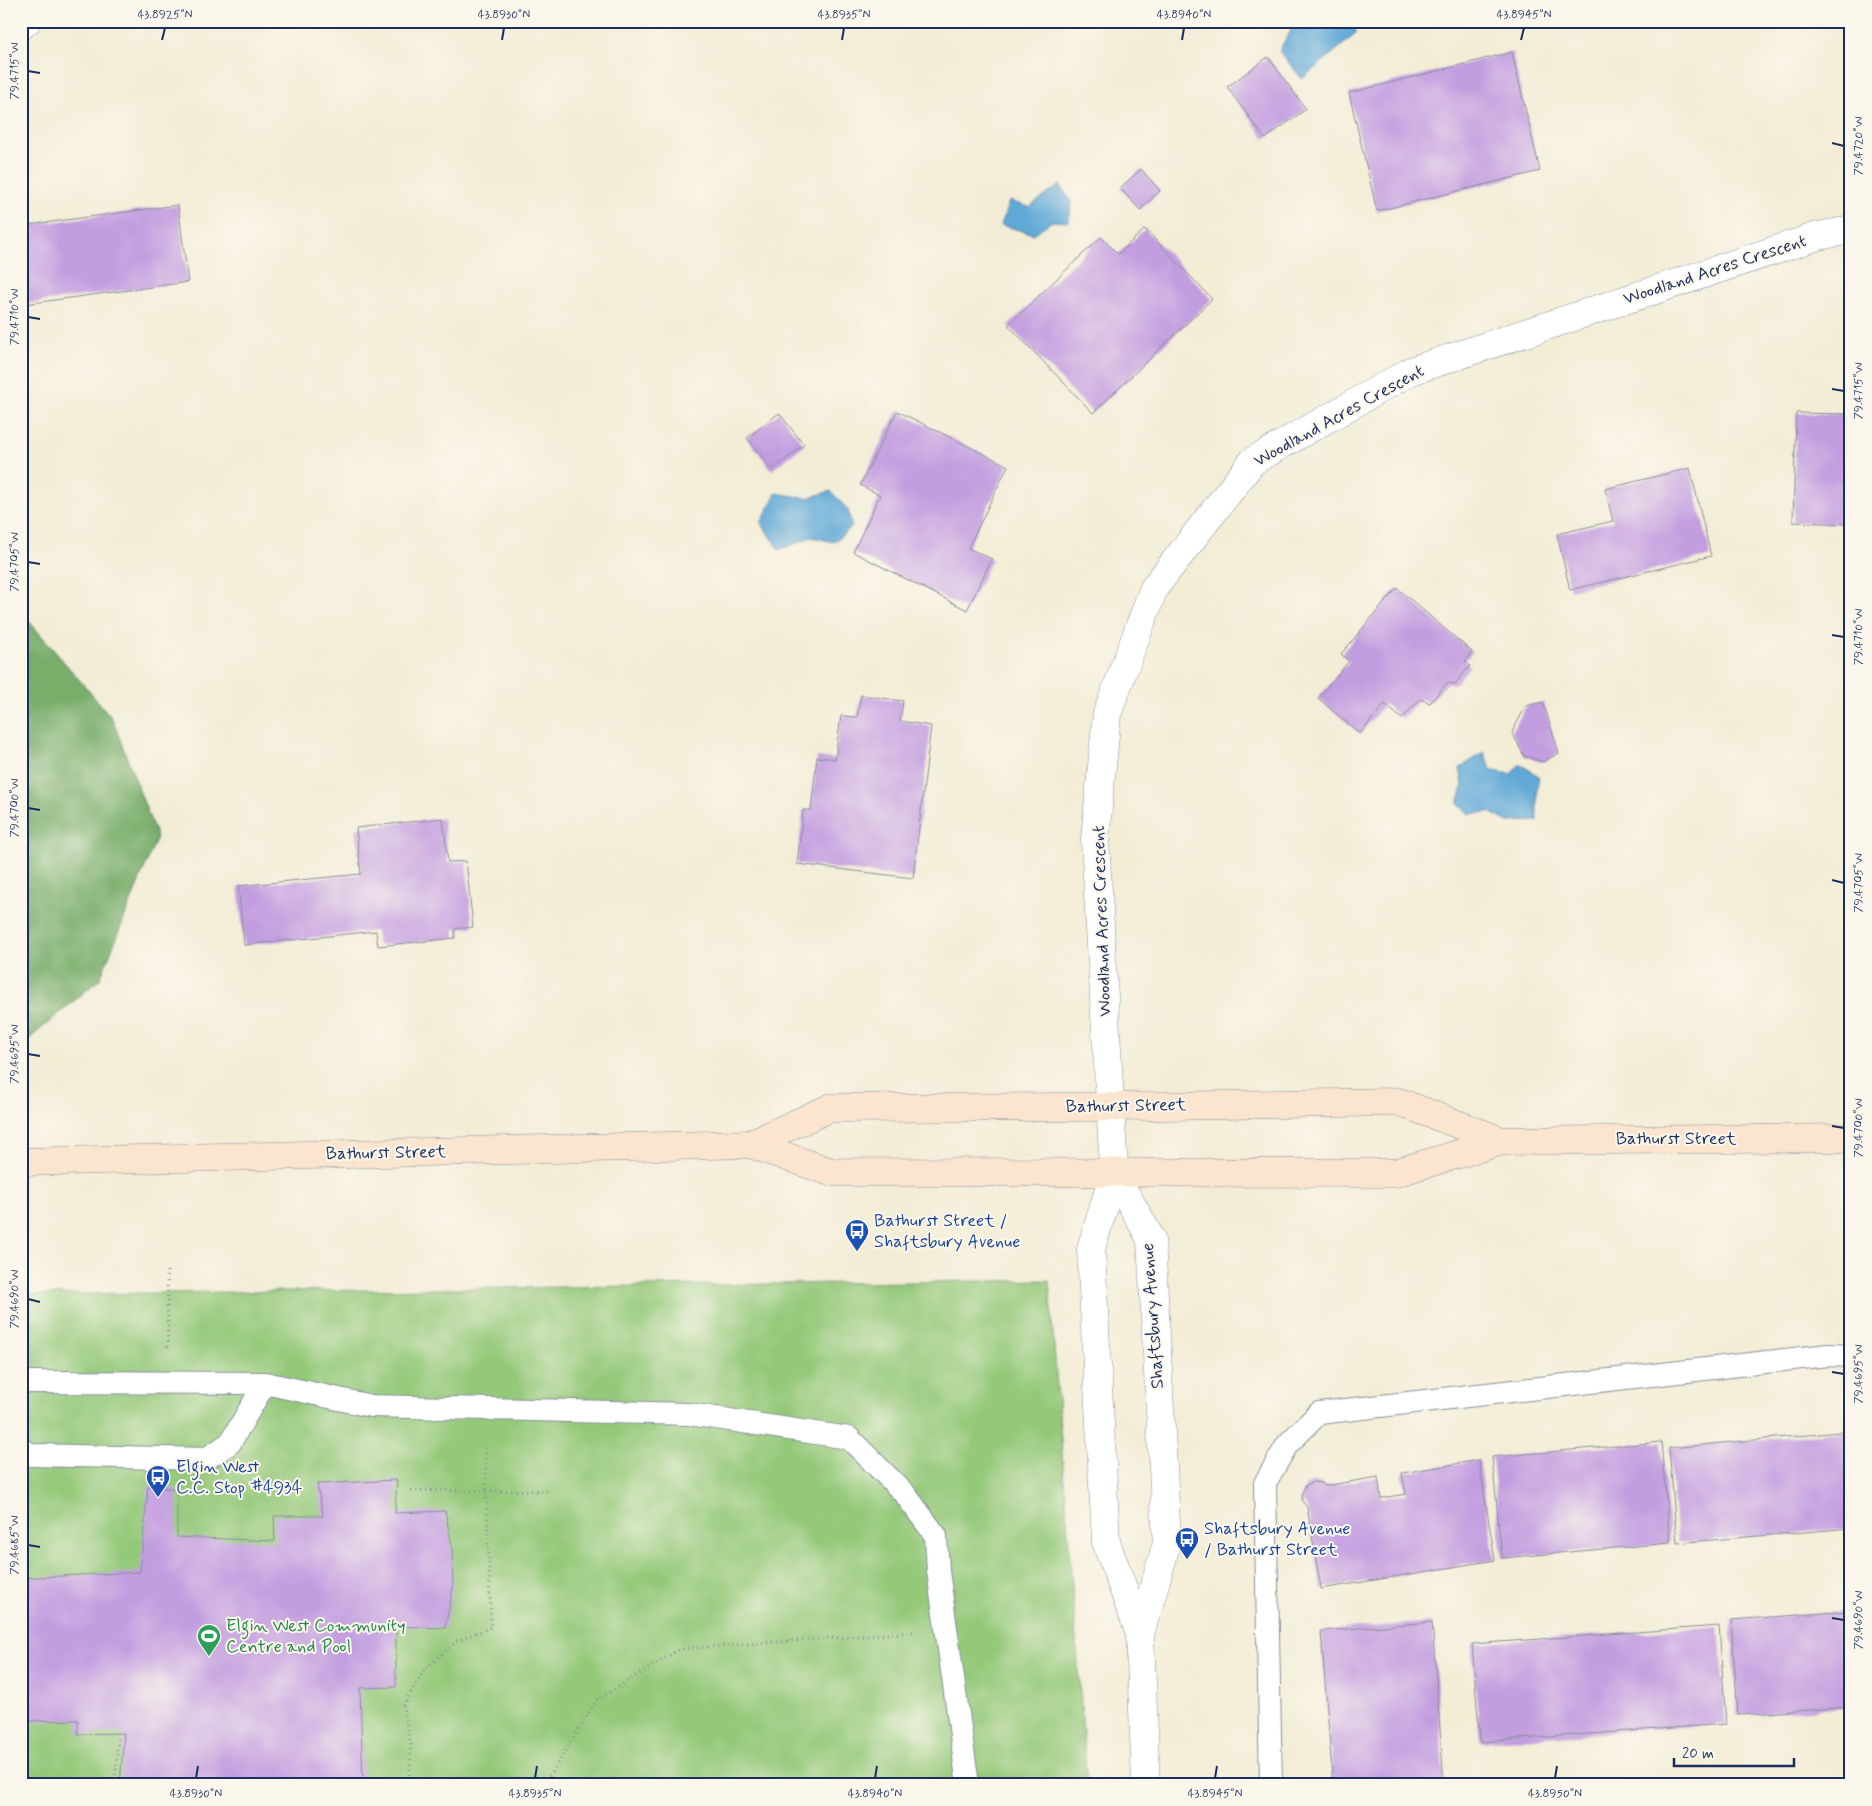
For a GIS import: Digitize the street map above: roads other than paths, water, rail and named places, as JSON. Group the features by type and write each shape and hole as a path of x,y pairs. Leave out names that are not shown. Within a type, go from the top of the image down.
{"main road":[{"name":"Bathurst Street","path":"750,1144 830,1108 1111,1107 1399,1102 1502,1141"},
{"name":"Bathurst Street","path":"21,1162 750,1144 831,1172 1395,1173 1502,1141 1851,1138"}],"street":[{"path":"21,26 27,21"},
{"name":"Woodland Acres Crescent","path":"1114,1173 1095,839 1107,714 1154,588 1253,461 1411,371 1818,236 1851,230"},
{"name":"Shaftsbury Avenue","path":"1114,1173 1151,1240 1167,1543 1140,1634"},
{"name":"Shaftsbury Avenue","path":"1114,1173 1092,1249 1106,1542 1140,1634 1146,1785"}],"lane":[{"path":"1271,1785 1265,1483 1287,1445 1319,1414 1828,1356 1851,1356"},
{"path":"21,1382 264,1383 371,1406 688,1414 849,1438 905,1494 936,1536 938,1570 948,1629 968,1785"},
{"path":"21,1449 32,1456 206,1459 230,1443 264,1383"}],"water":[{"path":"1301,21 1349,21 1357,33 1302,79 1279,51 1291,30"},
{"path":"1060,185 1071,202 1069,222 1052,221 1033,234 1001,225 1009,201 1029,207"},
{"path":"831,491 848,510 852,527 834,542 811,537 779,550 761,523 776,493 807,498"},
{"path":"1484,752 1491,770 1511,774 1520,764 1539,776 1537,821 1508,822 1489,812 1469,814 1458,804 1463,786 1460,768"}],"place":[{"name":"Bathurst Street / Shaftsbury Avenue","path":"857,1252"},
{"name":"Elgin West C.C. Stop #4934","path":"158,1498"},
{"name":"Shaftsbury Avenue / Bathurst Street","path":"1187,1560"},
{"name":"Elgin West Community Centre and Pool","path":"209,1657"}]}
